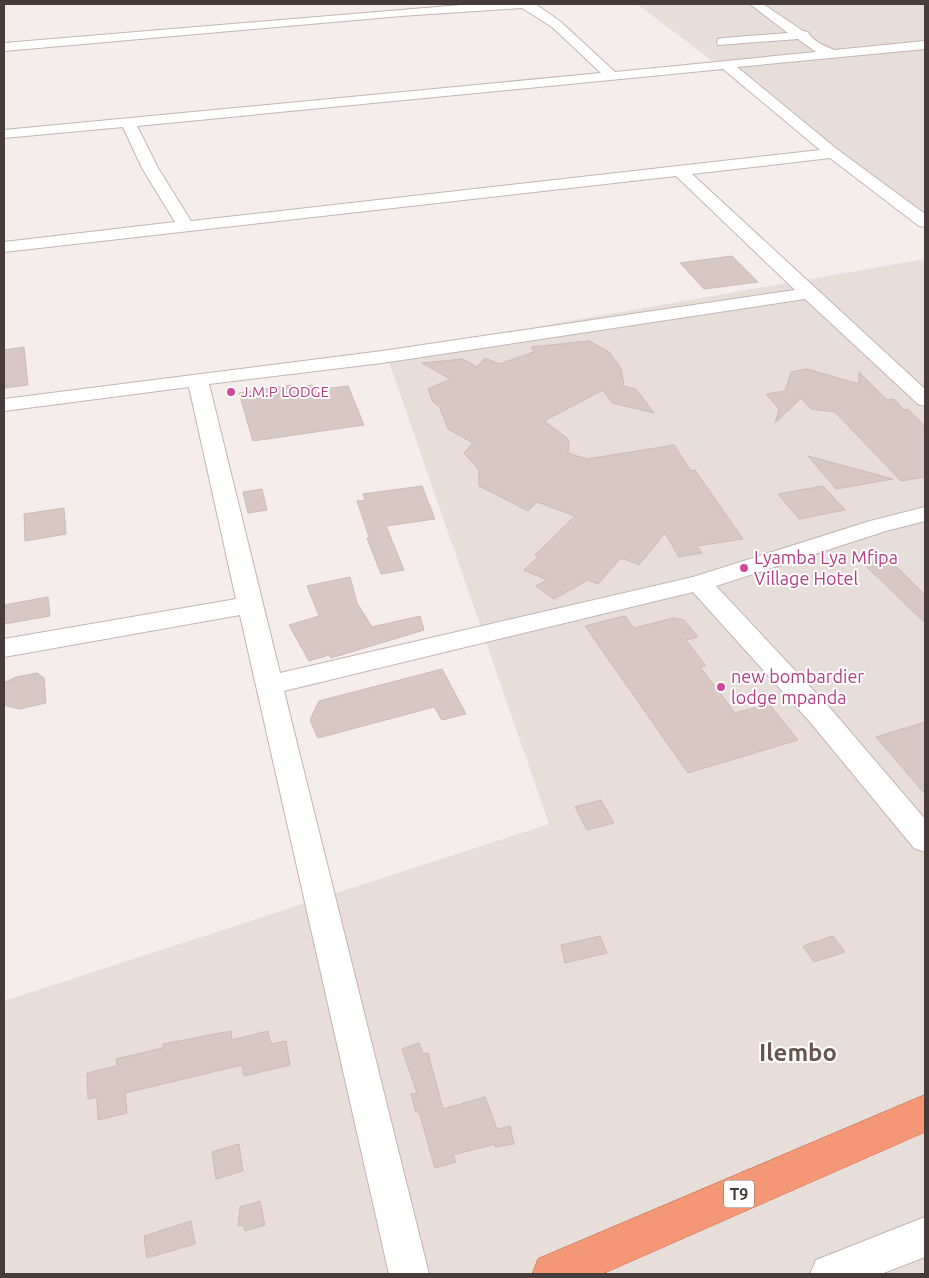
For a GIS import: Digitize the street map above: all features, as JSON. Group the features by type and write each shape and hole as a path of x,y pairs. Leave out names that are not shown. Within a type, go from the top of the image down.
{"highway":[{"name":"T9","path":"554,1274 925,1113"}],"street":[{"path":"4,47 419,11 527,4 568,35 612,76"},
{"path":"756,4 804,35 820,49 834,55"},
{"path":"723,42 804,35"},
{"path":"4,134 925,45"},
{"path":"726,65 834,154 925,222"},
{"path":"128,122 150,168 186,226"},
{"path":"4,247 834,154"},
{"path":"681,172 808,293 925,400"},
{"path":"4,405 382,357 808,293"},
{"path":"198,379 249,605 270,685 409,1274"},
{"path":"270,685 699,583 852,534 925,514"},
{"path":"699,583 820,715 925,840"},
{"path":"4,648 249,605"},
{"path":"830,1274 925,1236"}],"shaded area":[{"path":"637,4 925,4 925,221"},
{"path":"925,259 925,1274 4,1274 4,1001 549,824 386,353"}],"building":[{"path":"732,256 758,282 704,289 680,263"},
{"path":"589,341 609,352 621,368 624,386 636,389 654,413 612,403 603,390 544,421 566,437 569,442 568,453 587,459 674,445 691,471 695,470 743,539 697,546 702,553 679,557 665,533 639,565 621,558 598,584 588,580 554,599 536,586 547,580 524,570 538,557 535,555 575,516 537,502 528,511 479,486 479,470 464,453 473,443 448,429 439,406 433,402 428,389 450,379 422,363 463,359 477,367 485,358 499,364 534,352 531,347"},
{"path":"24,347 28,385 4,388 4,350"},
{"path":"807,369 859,384 859,372 887,400 894,399 904,410 908,409 925,426 925,477 901,481 835,412 811,409 801,398 775,423 779,409 766,394 785,391 791,372"},
{"path":"291,385 292,388 312,385 314,390 348,386 364,425 253,441 239,393"},
{"path":"808,456 893,479 836,489"},
{"path":"422,486 435,519 386,526 404,570 381,574 367,538 369,537 357,501 365,500 363,494"},
{"path":"823,486 845,510 799,519 778,494"},
{"path":"262,489 267,510 248,513 243,492"},
{"path":"64,508 66,534 25,541 24,514"},
{"path":"888,558 925,595 925,623 864,564"},
{"path":"350,577 357,603 372,627 420,616 424,630 331,658 329,655 309,661 289,625 319,616 307,586"},
{"path":"48,597 50,616 4,624 4,605"},
{"path":"625,616 634,628 673,618 684,620 698,637 686,640 706,666 700,667 735,713 769,704 798,740 688,773 585,626"},
{"path":"442,669 466,714 442,720 434,707 318,738 310,720 319,701"},
{"path":"37,673 44,678 46,703 19,709 4,705 4,683 16,677"},
{"path":"925,722 925,794 876,737"},
{"path":"601,800 614,823 587,830 575,807"},
{"path":"600,936 607,953 565,963 561,945"},
{"path":"833,936 845,952 814,962 803,946"},
{"path":"231,1031 232,1040 268,1031 271,1044 286,1041 290,1065 244,1076 242,1065 125,1093 127,1113 98,1120 97,1097 88,1099 87,1073 117,1066 116,1059 163,1048 163,1044"},
{"path":"419,1043 423,1054 428,1053 443,1109 485,1097 497,1129 510,1126 514,1144 495,1147 495,1144 453,1155 456,1162 435,1168 419,1112 416,1112 411,1094 417,1093 402,1049"},
{"path":"239,1144 243,1171 216,1179 212,1152"},
{"path":"260,1201 265,1225 245,1231 243,1225 238,1226 240,1207"},
{"path":"191,1221 195,1244 147,1258 144,1236"}],"place":[{"name":"J.M.P LODGE","path":"231,392"},
{"name":"Lyamba Lya Mfipa Village Hotel","path":"744,568"},
{"name":"new bombardier lodge mpanda","path":"721,687"}],"district":[{"name":"Ilembo","path":"798,1053"}]}
